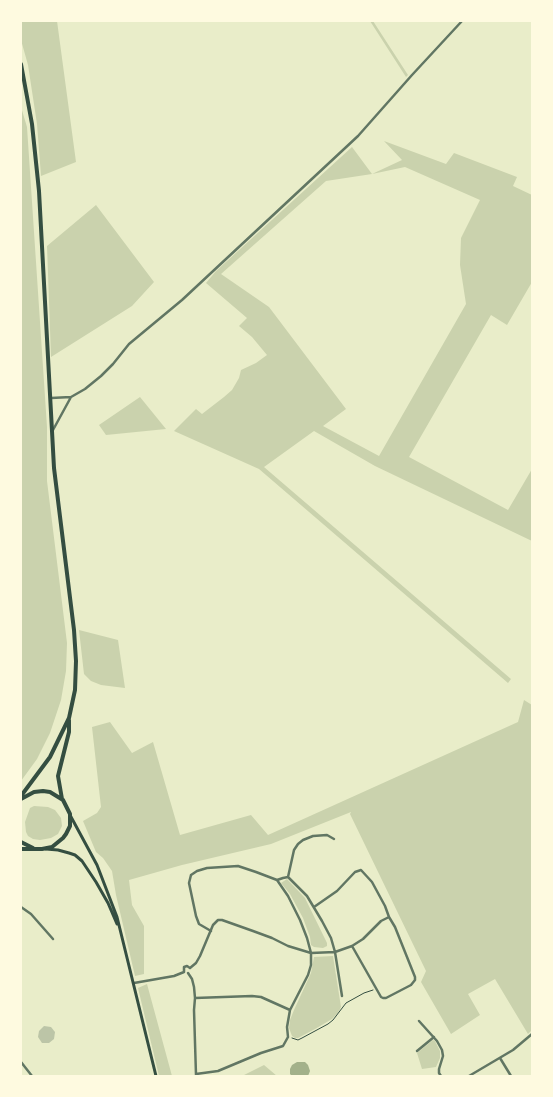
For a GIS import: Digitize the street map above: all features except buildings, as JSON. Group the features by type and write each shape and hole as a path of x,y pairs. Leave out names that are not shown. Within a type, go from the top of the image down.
{"main road":[{"path":"21,64 32,124 39,192 54,468 74,630 76,661 75,690 69,718 69,732 58,776 63,800 97,865 117,917 156,1076"},
{"path":"21,798 50,757 69,718"},
{"path":"21,798 34,792 43,791 50,792 63,800"},
{"path":"42,849 52,847 63,838 70,826 70,814"},
{"path":"21,842 35,849"},
{"path":"21,849 58,850 69,852 82,860 108,903 120,932"}],"street":[{"path":"51,398 71,397 85,389 100,376 133,341 182,300 358,136 462,21"},
{"path":"52,430 71,397"},
{"path":"288,877 294,850 298,844 313,836 327,835 334,839"},
{"path":"134,983 174,976 184,972 188,973 192,979 195,998 196,1075 218,1070 283,1046 288,1038 287,1027 290,1010 308,975 311,965 311,953 300,920 288,896 277,880 238,866 207,868 197,871 191,876 189,883 196,916 199,924 211,931"},
{"path":"314,907 338,890 355,872 361,870 372,882 395,927 415,976 411,985 386,998 381,997 352,946"},
{"path":"277,880 288,877"},
{"path":"288,877 314,907 331,938 342,996"},
{"path":"21,907 31,914 53,939"},
{"path":"188,973 200,956 215,922 222,920 311,953 335,952 352,946 381,921 389,917"},
{"path":"184,972 184,968 190,968"},
{"path":"195,998 261,997 290,1010"},
{"path":"419,1022 434,1037 443,1053 439,1069 441,1076"},
{"path":"469,1076 513,1050 532,1034"},
{"path":"417,1051 434,1037"},
{"path":"500,1058 511,1076"},
{"path":"21,1062 32,1076"}],"path":[{"path":"288,1038 298,1040 324,1027 333,1020 346,1002 376,989"}],"shaded area":[{"path":"21,21 57,21 76,162 41,176 37,124 28,65 21,40"},
{"path":"370,21 373,21 408,75 406,77"},
{"path":"21,107 27,127 47,427 47,481 67,643 66,671 61,700 50,733 37,759 21,781"},
{"path":"384,141 446,164 454,153 517,177 513,186 532,195 532,282 507,325 491,315 409,457 508,510 532,469 532,541 375,466 314,431 264,467 511,679 508,683 259,469 174,431 196,409 202,414 224,397 232,390 241,370 267,355 252,337 239,326 247,318 206,283 216,271 352,147 372,174 402,160","holes":["405,167 480,200 461,238 460,265 466,304 379,456 323,426 346,409 269,307 221,274 326,181"]},
{"path":"96,205 154,282 132,306 51,357 47,246"},
{"path":"140,397 166,429 106,435 99,425"},
{"path":"79,630 118,640 125,688 101,685 91,681 84,674"},
{"path":"524,700 532,705 532,1030 528,1034 495,979 468,994 480,1015 451,1034 421,982 426,971 350,814 351,812 271,844 182,865 129,880 132,905 144,926 144,974 135,976 112,871 96,852 83,821 97,813 101,807 92,727 110,722 132,753 153,742 180,835 251,815 268,835 518,722"},
{"path":"34,806 48,807 55,810 61,818 62,826 58,834 51,838 40,840 28,836 25,822 30,808"},
{"path":"287,879 305,898 327,946 323,948 311,945 303,918 290,894 281,883"},
{"path":"333,956 341,1007 332,1019 295,1038 292,1036 289,1028 290,1020 311,973 314,957"},
{"path":"147,984 172,1076 159,1076 138,988"},
{"path":"433,1040 440,1051 440,1058 436,1067 422,1069 417,1053"},
{"path":"297,1062 305,1062 308,1065 310,1071 308,1076 292,1076 290,1074 292,1065"},
{"path":"264,1065 277,1076 242,1076"}]}
